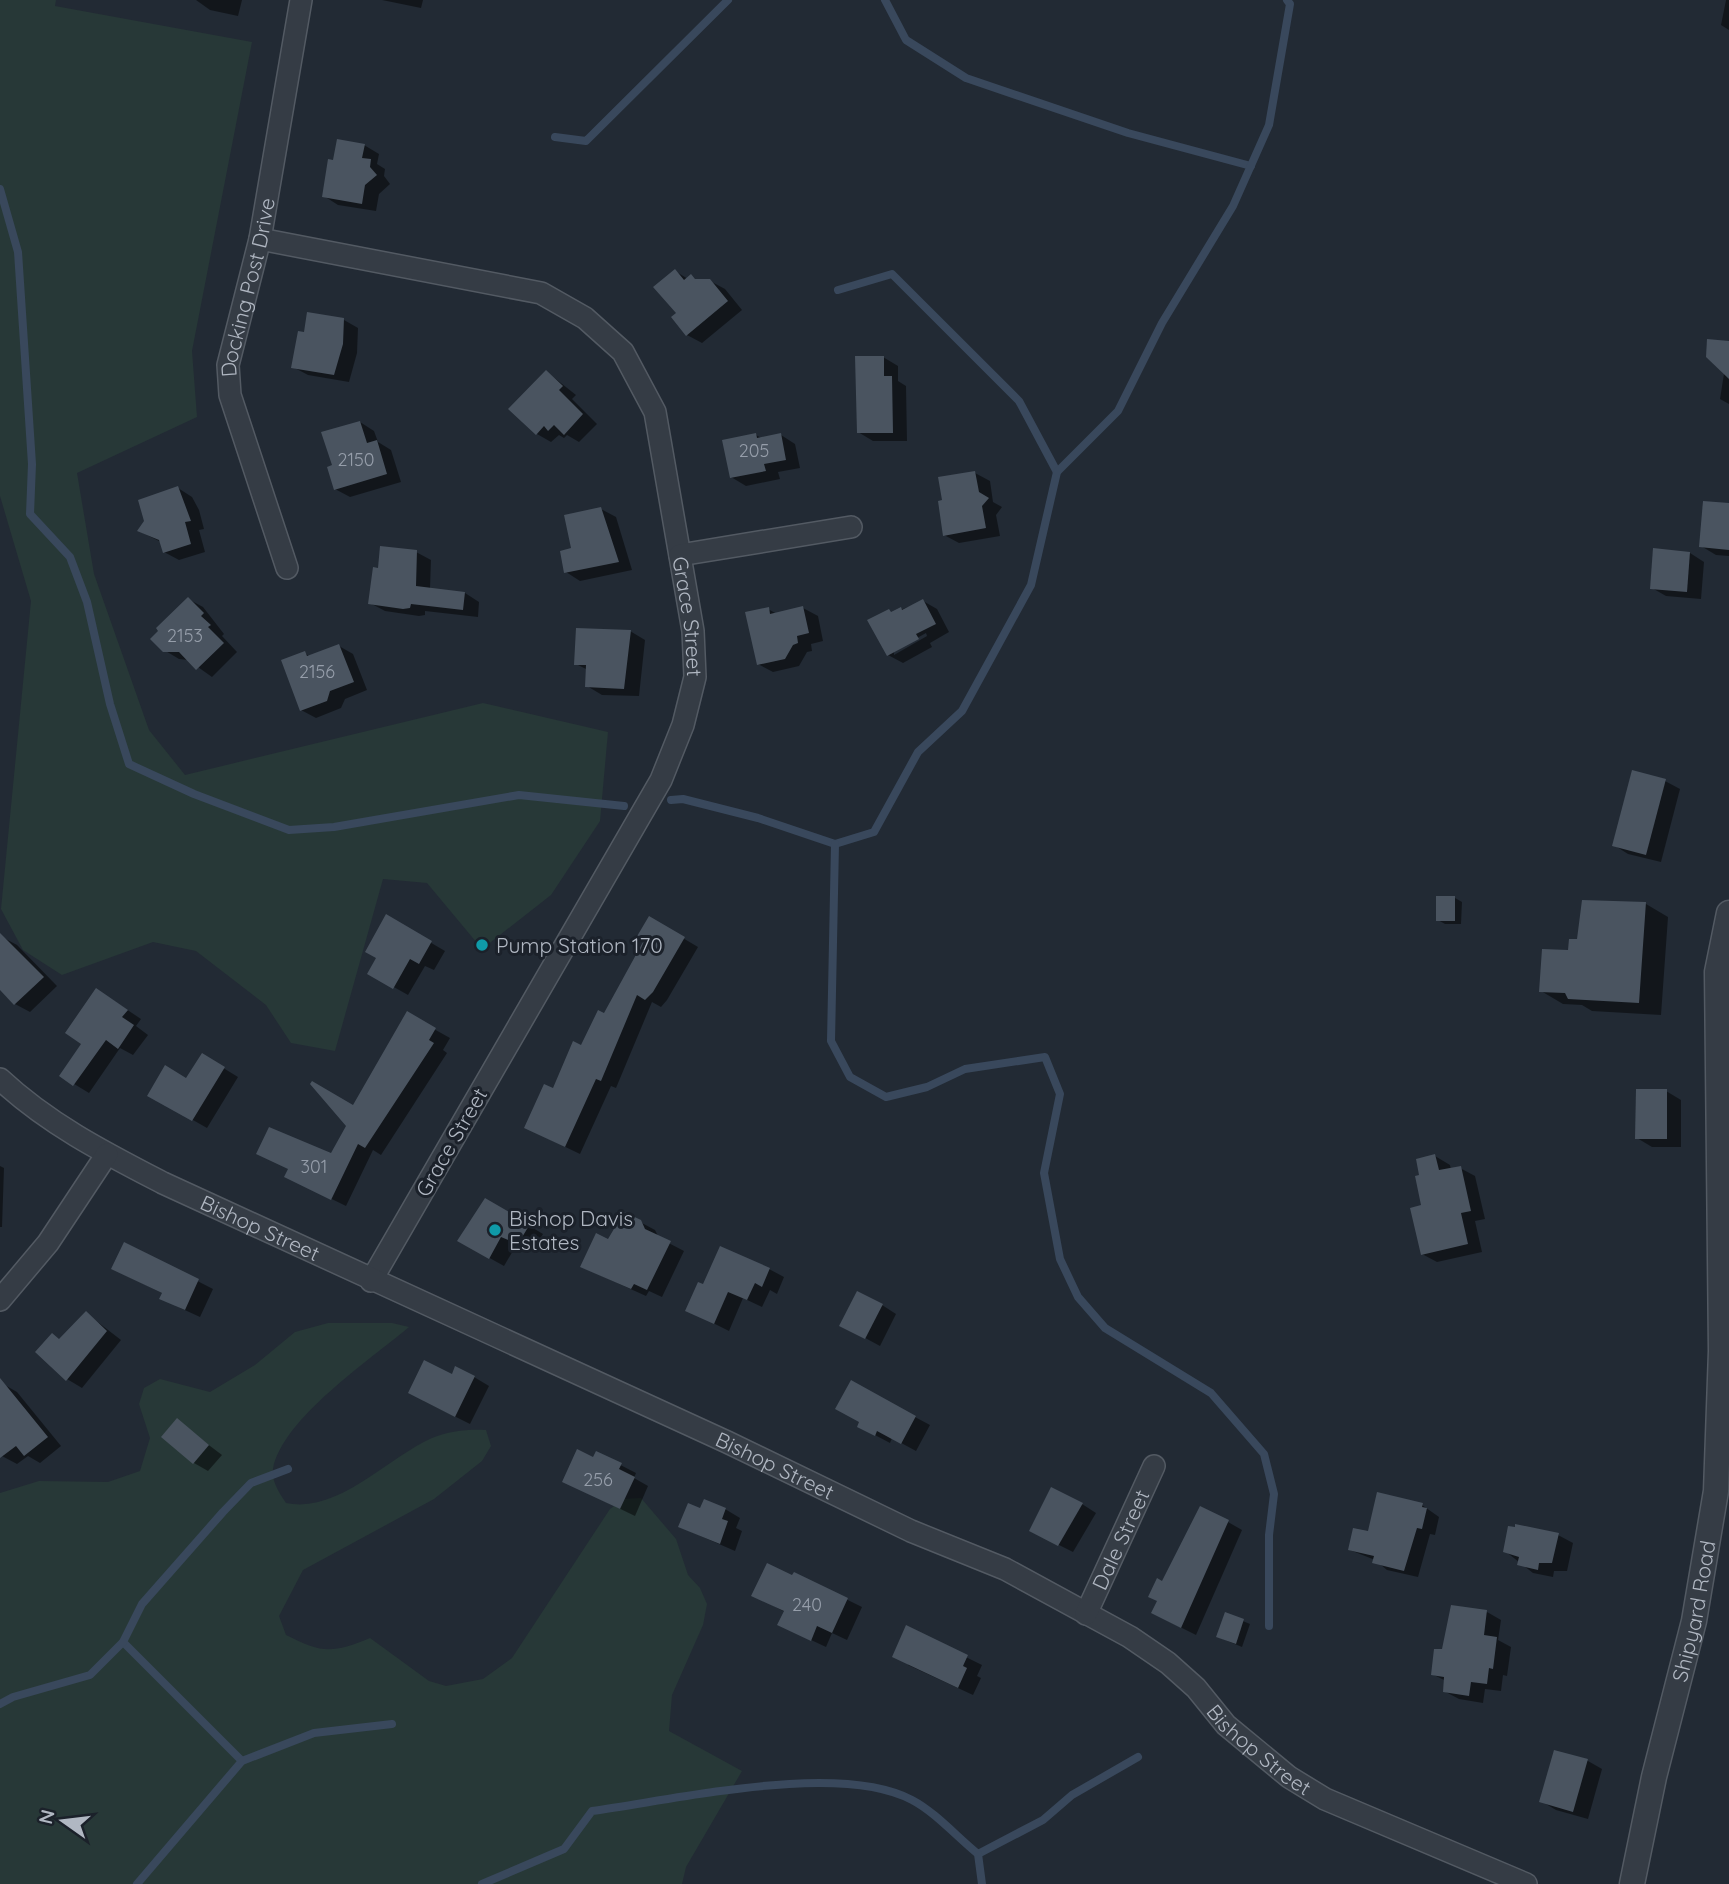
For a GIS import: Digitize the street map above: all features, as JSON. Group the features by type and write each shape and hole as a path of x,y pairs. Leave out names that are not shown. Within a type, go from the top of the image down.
{"street":[{"name":"Docking Post Drive","path":"287,568 230,395 228,365 260,239 302,0"},
{"name":"Grace Street","path":"260,239 541,293 585,318 623,352 655,412 693,631 695,677 683,725 661,780 371,1281"},
{"path":"680,555 851,527"},
{"name":"Shipyard Road","path":"1632,1884 1654,1777 1694,1622 1716,1491 1720,1352 1717,972 1729,913"},
{"name":"Bishop Street","path":"0,1079 39,1112 107,1154 371,1281 545,1358 911,1531 994,1564 1130,1637 1168,1663 1196,1688 1226,1725 1289,1777 1325,1799 1525,1884"},
{"path":"0,1300 48,1243 107,1154"},
{"name":"Dale Street","path":"1086,1614 1154,1466"}],"shaded area":[{"path":"0,0 56,0 55,6 252,42 192,351 197,417 77,473 94,574 149,730 185,775 483,703 608,732 600,821 551,895 482,949 427,883 383,879 335,1051 291,1043 266,1005 196,951 153,942 62,975 23,950 1,909 31,601 0,496"},
{"path":"328,1323 392,1323 409,1327 351,1373 293,1430 280,1450 273,1469 275,1483 286,1503 305,1504 343,1493 415,1447 445,1434 486,1430 491,1446 482,1461 434,1499 303,1570 279,1616 286,1635 327,1649 345,1647 370,1638 429,1681 446,1686 483,1679 512,1658 610,1509 624,1499 641,1498 676,1539 688,1575 700,1588 707,1604 703,1625 672,1695 669,1731 742,1771 686,1867 682,1884 0,1884 0,1493 39,1481 108,1482 140,1471 150,1438 139,1404 144,1388 160,1379 210,1392 255,1365 295,1332"}],"building":[{"path":"337,139 365,144 362,158 371,159 370,167 377,175 365,185 362,204 322,197 328,159 333,160"},
{"path":"675,269 684,280 691,274 695,279 710,279 728,301 686,336 671,317 676,313 653,287"},
{"path":"307,312 344,318 343,344 334,375 291,368 298,331 304,332"},
{"path":"1707,339 1729,341 1729,379 1706,357"},
{"path":"855,356 884,356 884,376 892,376 893,433 857,433"},
{"path":"546,370 563,386 559,390 583,414 564,435 554,425 548,431 544,426 536,435 508,409"},
{"path":"360,421 367,443 377,440 387,474 334,490 327,467 332,465 321,432"},
{"path":"756,433 757,438 781,433 786,460 764,464 766,471 730,478 722,440"},
{"path":"975,471 979,492 989,498 982,506 986,528 943,536 938,477"},
{"path":"178,486 191,521 185,522 191,544 163,553 159,540 137,531 144,521 138,500"},
{"path":"1703,501 1729,503 1729,550 1699,547"},
{"path":"601,507 619,562 564,573 560,551 571,548 564,515"},
{"path":"380,546 417,550 416,586 465,592 463,610 411,604 410,608 403,609 368,604 373,567 378,568"},
{"path":"1653,548 1690,552 1687,592 1650,589"},
{"path":"188,597 204,613 201,616 211,625 208,627 224,643 196,670 179,652 163,652 150,639 158,631 156,628"},
{"path":"923,599 936,624 916,634 919,639 887,656 867,620 889,609 891,612 901,607 902,610"},
{"path":"803,606 809,633 797,636 798,643 793,645 785,659 757,665 745,612 769,607 770,614"},
{"path":"576,628 631,630 624,689 585,687 586,665 574,665"},
{"path":"339,644 354,682 330,691 327,701 300,711 281,660 305,651 307,656"},
{"path":"1632,770 1666,779 1646,855 1612,846"},
{"path":"1436,896 1455,896 1455,921 1436,921"},
{"path":"1582,900 1646,902 1639,1003 1568,999 1565,993 1539,992 1542,949 1568,950 1569,939 1577,939"},
{"path":"386,914 432,941 419,964 410,959 393,989 367,974 376,958 365,952"},
{"path":"649,916 685,937 653,992 645,1000 637,995 601,1081 596,1079 565,1147 524,1128 544,1084 553,1088 573,1041 581,1045 598,1010 604,1013 643,942 636,938"},
{"path":"0,933 44,977 14,1005 0,990"},
{"path":"96,988 128,1010 122,1017 134,1025 118,1049 106,1040 73,1086 59,1076 81,1044 65,1033"},
{"path":"407,1011 436,1028 429,1040 434,1043 365,1148 358,1144 331,1200 284,1177 288,1169 256,1154 269,1127 331,1153 346,1126 310,1084 312,1081 353,1105"},
{"path":"202,1053 225,1067 192,1121 147,1096 165,1065 186,1078"},
{"path":"1636,1089 1667,1089 1667,1139 1635,1139"},
{"path":"1435,1154 1439,1170 1461,1166 1471,1211 1461,1213 1468,1244 1421,1255 1410,1208 1421,1205 1415,1176 1419,1175 1416,1159"},
{"name":"Bishop Davis Estates","path":"485,1198 530,1224 518,1244 501,1237 489,1259 457,1241"},
{"path":"624,1212 641,1220 645,1229 671,1241 647,1290 634,1284 631,1289 580,1267 596,1233 608,1239"},
{"path":"124,1242 199,1279 185,1310 159,1299 162,1293 111,1269"},
{"path":"720,1246 770,1268 762,1287 755,1283 747,1300 728,1292 714,1324 685,1311 698,1282 703,1284"},
{"path":"857,1291 883,1304 865,1339 839,1326"},
{"path":"86,1311 107,1331 66,1381 35,1352 52,1333 59,1339"},
{"path":"424,1360 452,1374 455,1366 475,1376 455,1417 408,1393"},
{"path":"0,1378 48,1437 24,1456 16,1446 0,1458"},
{"path":"851,1380 916,1416 901,1444 877,1431 875,1436 857,1427 859,1422 835,1409"},
{"path":"177,1418 209,1445 193,1464 161,1437"},
{"path":"577,1449 593,1457 596,1451 622,1463 619,1469 635,1477 620,1509 562,1482"},
{"path":"1051,1487 1083,1503 1058,1546 1029,1531"},
{"path":"1377,1492 1423,1503 1422,1507 1427,1508 1422,1529 1417,1528 1404,1571 1372,1563 1374,1556 1348,1550 1353,1528 1368,1531"},
{"path":"704,1499 726,1508 722,1519 728,1521 720,1544 678,1527 688,1503 700,1508"},
{"path":"1200,1506 1229,1520 1181,1628 1151,1613 1157,1601 1148,1597 1157,1578 1162,1581"},
{"path":"1515,1524 1559,1533 1552,1563 1539,1563 1538,1570 1517,1565 1519,1557 1503,1552 1508,1526 1515,1527"},
{"path":"767,1563 792,1575 794,1572 848,1598 832,1633 817,1626 811,1641 777,1625 784,1611 751,1596"},
{"path":"1451,1605 1487,1610 1484,1635 1497,1637 1493,1669 1489,1668 1487,1684 1471,1682 1469,1696 1443,1692 1444,1677 1431,1675 1434,1649 1442,1649"},
{"path":"1225,1612 1244,1619 1236,1644 1216,1637"},
{"path":"906,1625 968,1655 963,1666 967,1668 958,1688 892,1657"},
{"path":"1554,1750 1588,1759 1573,1812 1539,1802"}],"waterway":[{"path":"555,137 586,141 728,0"},
{"path":"885,0 906,40 966,78 1128,133 1251,166"},
{"path":"671,800 683,799 758,818 835,844 874,832 918,752 962,711 1031,585 1057,472 1118,411 1162,323 1233,206 1269,125 1290,4 1287,0"},
{"path":"0,189 18,252 32,464 30,514 70,557 87,602 110,704 129,764 194,794 289,830 334,827 519,795 624,806"},
{"path":"838,290 892,274 1019,401 1057,472"},
{"path":"835,844 831,1041 850,1077 886,1097 927,1087 965,1069 1045,1057 1060,1094 1044,1173 1060,1259 1078,1297 1105,1328 1211,1393 1264,1454 1274,1494 1269,1535 1269,1626"},
{"path":"0,1704 13,1697 90,1675 123,1642 142,1604 223,1512 251,1483 288,1469"},
{"path":"123,1642 242,1761"},
{"path":"137,1884 242,1761 314,1733 392,1724"},
{"path":"978,1854 1043,1820 1072,1795 1138,1757"},
{"path":"482,1884 564,1849 592,1811 710,1792 800,1783 842,1784 880,1789 912,1800 978,1854 982,1884"}],"place":[{"name":"Pump Station 170","path":"482,945"},
{"name":"Bishop Davis Estates","path":"495,1230"}]}
